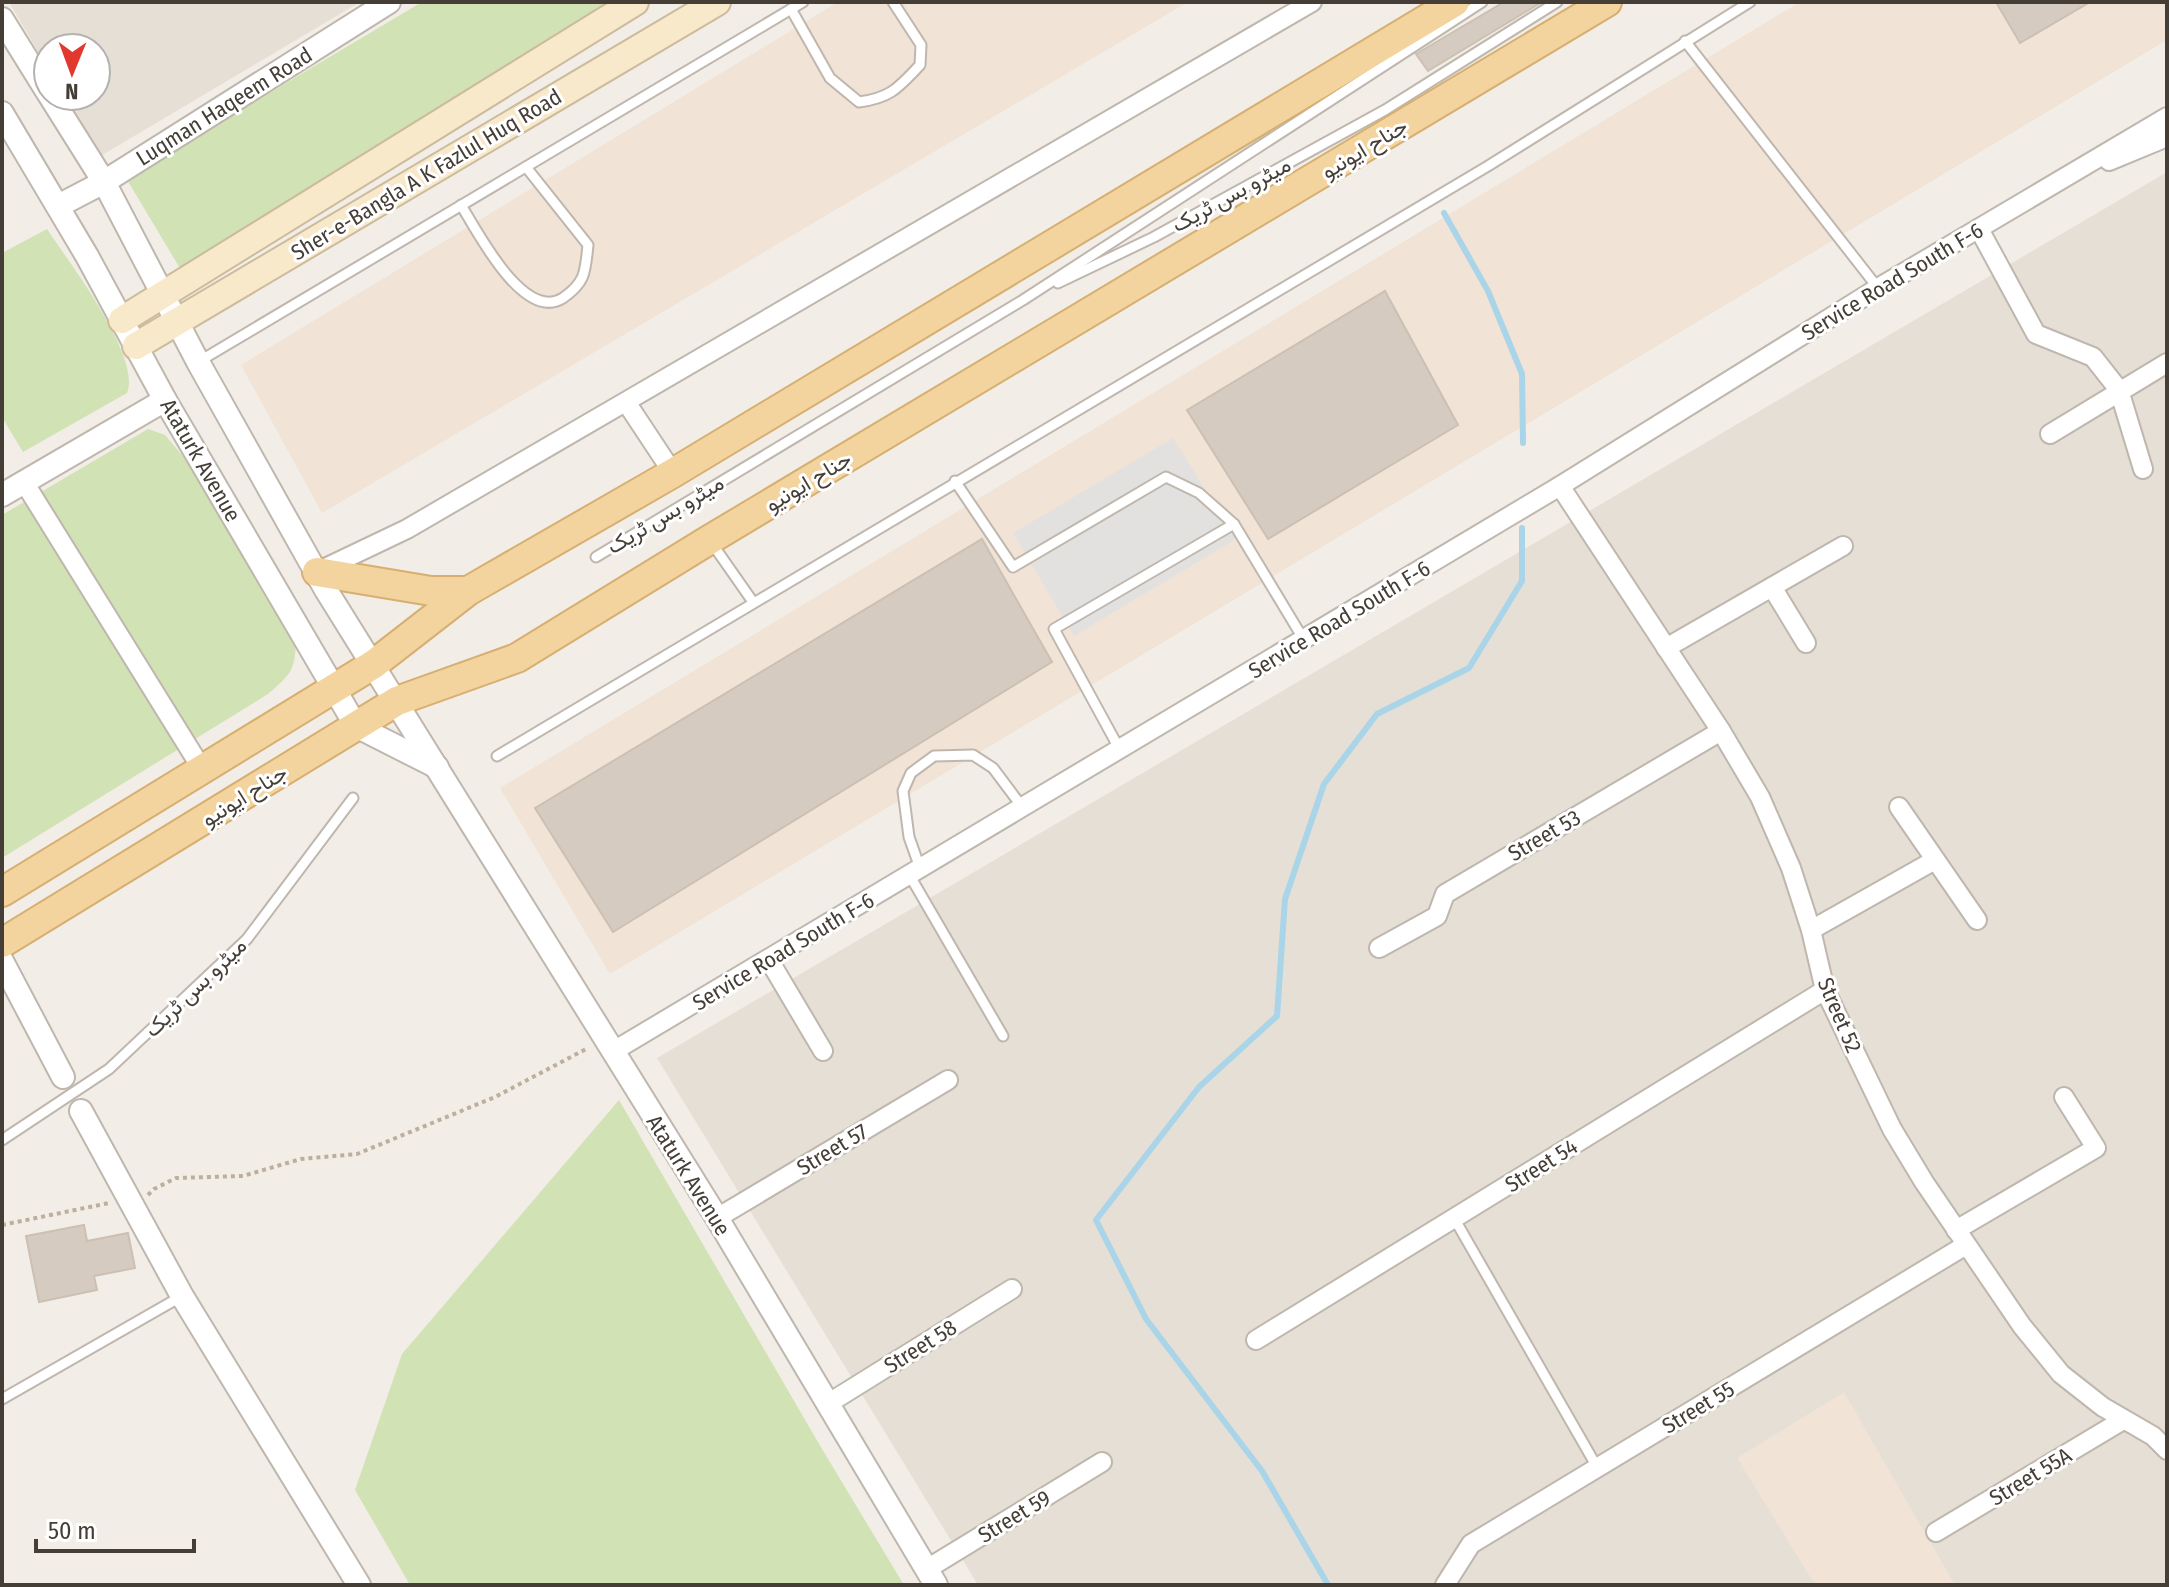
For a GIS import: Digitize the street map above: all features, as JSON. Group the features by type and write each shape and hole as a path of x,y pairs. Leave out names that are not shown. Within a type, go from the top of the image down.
{"main road":[{"name":"Sher-e-Bangla A K Fazlul Huq Road","path":"122,320 635,2"},
{"name":"Sher-e-Bangla A K Fazlul Huq Road","path":"136,346 717,2"},
{"name":"جناح ایونیو","path":"2,892 374,664 468,591 673,473 1455,2"},
{"name":"جناح ایونیو","path":"2,943 397,701 517,658 1607,2"},
{"path":"317,572 431,591 468,591"}],"street":[{"name":"Luqman Haqeem Road","path":"58,206 104,182 389,2"},
{"path":"317,572 407,529 1312,2"},
{"name":"Ataturk Avenue","path":"2,19 32,67"},
{"name":"Ataturk Avenue","path":"60,112 104,182 198,362 317,572 717,1218 932,1577"},
{"name":"Ataturk Avenue","path":"2,113 356,726"},
{"name":"Service Road South F-6","path":"608,1046 769,960 915,873 1560,486 1878,288 2167,117"},
{"name":"Service Road South F-6","path":"2062,180 2167,137"},
{"path":"1979,229 2036,334 2093,357 2119,390 2143,469"},
{"path":"2050,434 2167,363"},
{"path":"2,495 165,400"},
{"path":"626,402 673,473"},
{"path":"24,482 202,769"},
{"name":"Street 52","path":"1560,486 1721,731 1767,811 1791,868 1811,930 1825,990 1892,1129 1961,1238 2022,1326 2061,1374 2123,1420 2153,1436 2167,1450"},
{"path":"1666,648 1843,546"},
{"path":"1772,587 1806,643"},
{"path":"356,726 438,768"},
{"name":"Street 53","path":"1379,948 1437,916 1445,894 1721,731"},
{"path":"1899,807 1977,920"},
{"path":"1811,930 1935,860"},
{"path":"769,960 823,1051"},
{"path":"2,961 63,1077"},
{"name":"Street 54","path":"1256,1340 1825,990"},
{"name":"Street 57","path":"717,1218 948,1080"},
{"name":"Street 55","path":"1445,1585 1471,1544 1961,1238 2096,1148 2064,1097"},
{"path":"81,1111 182,1296 359,1585"},
{"name":"Street 58","path":"829,1403 1012,1289"},
{"name":"Street 55A","path":"1936,1532 2123,1420"},
{"name":"Street 59","path":"932,1577 1102,1462"}],"lane":[{"path":"198,362 803,2"},
{"path":"791,9 830,78 859,102 879,100 920,65 921,45 893,2"},
{"name":"میٹرو بس ٹریک","path":"596,557 1023,300 1482,2"},
{"name":"میٹرو بس ٹریک","path":"1023,300 1154,237 1385,110 1557,2"},
{"path":"497,756 1488,166 1638,75 1685,41 1750,2"},
{"path":"1685,41 1878,288"},
{"path":"461,205 492,254 523,293 544,302 555,302 578,288 585,274 588,245 526,167"},
{"path":"955,481 1013,567 1166,477 1199,493 1234,524 1304,640"},
{"path":"1120,750 1054,629 1234,524"},
{"path":"709,540 753,602"},
{"path":"1003,1036 915,873 903,791 911,773 934,756 973,755 993,768 1023,808"},
{"name":"میٹرو بس ٹریک","path":"2,1140 109,1069 247,939 353,798"},
{"path":"1454,1218 1597,1467"},
{"path":"2,1399 182,1296"}],"path":[{"path":"2,1225 130,1205 176,1178 243,1176 301,1159 357,1154 608,1046"}],"shaded area":[{"path":"9,2 360,2 99,157 73,112 112,112 112,32 32,32 32,42"},
{"path":"838,2 1188,2 322,513 241,365"},
{"path":"1800,2 2167,2 2167,40 610,974 500,788"},
{"path":"2167,172 2167,1585 978,1585 657,1058"},
{"path":"1173,438 1236,539 1074,636 1013,533"},
{"path":"1844,1392 1955,1585 1815,1585 1737,1458"}],"green space":[{"path":"422,2 643,2 187,280 126,178"},
{"path":"47,229 114,334 129,377 127,393 23,452 2,417 2,253"},
{"path":"148,429 165,435 187,461 296,640 293,665 287,676 268,694 2,858 2,515"},
{"path":"619,1100 904,1585 410,1585 355,1490 402,1354"}],"building":[{"path":"1504,2 1542,2 1428,71 1416,54"},
{"path":"1996,2 2090,2 2020,43"},
{"path":"1385,291 1458,425 1268,539 1187,410"},
{"path":"982,539 1052,662 613,932 535,808"},
{"path":"84,1225 87,1241 128,1233 135,1268 94,1276 97,1290 39,1302 26,1236"}],"waterway":[{"path":"1444,213 1488,291 1522,374 1523,443"},
{"path":"1328,1585 1262,1471 1146,1319 1096,1220 1199,1087 1277,1016 1285,899 1324,784 1377,714 1469,668 1522,581 1522,528"}]}
